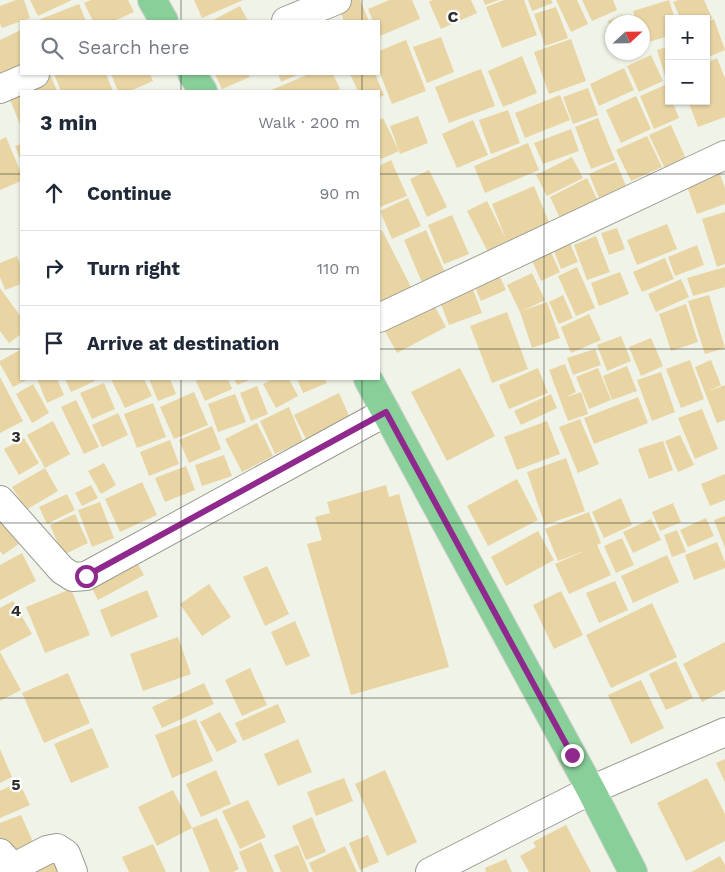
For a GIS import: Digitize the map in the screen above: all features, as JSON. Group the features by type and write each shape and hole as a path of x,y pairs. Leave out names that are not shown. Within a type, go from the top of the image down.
{"main road":[{"path":"193,75 201,90"},
{"path":"369,380 591,790 633,872"}],"street":[{"path":"288,20 337,0"},
{"path":"0,89 33,75"},
{"path":"380,318 725,156"},
{"path":"3,509 62,570 73,577 86,576 386,412"},
{"path":"430,872 591,790 725,732"},
{"path":"0,852 8,863 14,865 47,850 57,848 66,854 73,872"}],"building":[{"path":"16,0 24,0 30,18 2,28 0,24 0,6"},
{"path":"30,0 72,0 38,16"},
{"path":"91,0 128,0 134,12 116,20 92,20 84,3"},
{"path":"194,0 243,0 202,18"},
{"path":"346,0 360,0 369,20 344,20 337,4"},
{"path":"389,0 412,0 420,19 380,36 380,20 373,20 368,9"},
{"path":"432,0 471,0 477,13 441,29 429,2"},
{"path":"483,0 499,0 485,5"},
{"path":"504,0 524,0 537,35 502,48 486,7"},
{"path":"528,0 551,0 553,3 532,11"},
{"path":"556,0 577,0 588,24 571,32"},
{"path":"582,0 613,0 617,10 592,21"},
{"path":"669,0 674,15 665,15 665,37 650,42 650,15 634,15 633,11"},
{"path":"678,0 704,0 712,18 710,19 710,15 679,15 673,2"},
{"path":"79,4 86,20 39,20"},
{"path":"240,6 247,20 213,20"},
{"path":"556,7 568,38 545,46 534,14"},
{"path":"714,19 725,50 710,56 710,20"},
{"path":"20,30 20,69 0,79 0,40"},
{"path":"441,37 454,72 427,83 413,47"},
{"path":"571,39 586,81 549,94 534,52"},
{"path":"406,40 426,91 392,104 380,74 380,51"},
{"path":"665,47 665,76 657,50"},
{"path":"650,55 663,81 639,92 627,66 640,60 650,60"},
{"path":"522,56 537,93 503,107 488,71"},
{"path":"717,58 725,78 725,117 698,127 690,105 710,105 710,61"},
{"path":"624,68 634,90 599,106 590,84"},
{"path":"481,69 495,106 449,123 435,87"},
{"path":"48,75 50,75 57,90 20,90 20,124 7,92"},
{"path":"54,75 106,75 113,90 61,90"},
{"path":"111,75 150,75 153,81 132,90 118,90"},
{"path":"215,75 249,75 250,77 222,89"},
{"path":"278,75 297,75 281,82"},
{"path":"307,75 333,75 340,89 338,90 271,90"},
{"path":"350,75 375,75 384,95 380,97 380,90 358,90"},
{"path":"665,85 665,105 674,105 679,118 654,129 640,96"},
{"path":"588,88 598,115 573,124 563,97"},
{"path":"560,95 570,120 525,138 515,113"},
{"path":"636,96 651,129 621,143 606,110"},
{"path":"508,110 520,143 491,154 479,120"},
{"path":"418,116 428,143 400,154 390,126"},
{"path":"383,118 399,151 380,160 380,120"},
{"path":"598,118 615,160 591,169 575,127"},
{"path":"473,120 488,155 457,168 442,134"},
{"path":"671,125 687,161 666,171 649,135"},
{"path":"571,129 579,151 543,164 534,143"},
{"path":"647,136 662,167 631,181 616,150"},
{"path":"6,137 20,171 20,181 0,190 0,140"},
{"path":"528,143 539,170 485,193 474,166"},
{"path":"20,144 20,159 15,146"},
{"path":"572,157 583,178 547,196 536,175"},
{"path":"391,160 407,196 380,207 380,166"},
{"path":"616,162 626,186 599,198 589,174"},
{"path":"717,166 725,188 725,204 697,214 684,178"},
{"path":"429,170 447,207 427,217 410,179"},
{"path":"587,178 597,199 560,218 550,197"},
{"path":"534,186 551,227 489,254 467,211 487,201 506,239 492,204"},
{"path":"408,198 421,226 392,239 380,211"},
{"path":"725,212 725,264 717,267 702,219"},
{"path":"452,215 469,254 444,264 428,225"},
{"path":"667,224 677,249 637,265 627,240"},
{"path":"617,228 625,249 609,255 601,233"},
{"path":"382,230 412,289 380,306 380,231"},
{"path":"426,230 447,277 424,287 404,240"},
{"path":"565,232 578,262 561,269 549,238"},
{"path":"596,236 610,272 587,280 574,245"},
{"path":"546,241 560,272 541,281 527,249"},
{"path":"697,245 704,265 675,276 668,257"},
{"path":"17,256 20,264 20,284 5,290 0,277 0,263"},
{"path":"665,258 674,279 642,292 633,272"},
{"path":"577,267 595,308 576,316 558,276"},
{"path":"725,267 725,287 693,296 687,278"},
{"path":"496,268 506,290 481,301 471,278"},
{"path":"620,272 629,294 599,306 591,283"},
{"path":"532,273 545,300 522,311 547,302 560,338 532,348 520,312 507,285"},
{"path":"681,279 689,297 656,312 648,294"},
{"path":"472,287 482,313 449,325 439,299"},
{"path":"0,288 20,316 20,335 9,343 0,331"},
{"path":"563,295 573,318 559,324 549,302"},
{"path":"709,295 725,348 705,354 688,301"},
{"path":"430,298 446,327 397,353 381,324"},
{"path":"686,304 698,342 671,351 659,314"},
{"path":"507,312 528,369 492,383 470,326"},
{"path":"589,314 601,340 571,353 561,327"},
{"path":"621,336 631,361 607,371 597,345"},
{"path":"651,338 663,366 641,376 629,347"},
{"path":"595,349 601,365 573,375 567,358"},
{"path":"20,350 20,380 26,380 13,387 0,361"},
{"path":"690,360 704,399 681,408 666,369"},
{"path":"711,360 721,385 709,391 725,385 725,420 717,423 695,367"},
{"path":"565,364 576,392 565,398 581,392 588,414 568,421 549,370"},
{"path":"627,366 637,391 612,400 603,376"},
{"path":"460,368 495,436 447,461 411,392"},
{"path":"538,368 548,393 509,409 499,385"},
{"path":"598,368 611,400 589,409 576,377"},
{"path":"661,372 675,412 652,421 637,380"},
{"path":"0,377 23,421 0,433"},
{"path":"37,380 57,380 64,395 47,403"},
{"path":"65,380 95,381 71,392"},
{"path":"111,380 144,380 152,396 125,408"},
{"path":"149,380 170,380 176,394 158,401"},
{"path":"228,380 232,389 205,401 196,381"},
{"path":"234,380 250,380 237,385"},
{"path":"271,380 290,380 298,396 276,408 263,384"},
{"path":"297,380 326,380 327,383 303,393"},
{"path":"104,383 115,409 92,419 80,393"},
{"path":"33,384 49,413 32,423 16,394"},
{"path":"257,386 268,414 251,421 240,393"},
{"path":"194,392 208,425 174,439 160,407"},
{"path":"339,393 350,418 306,439 294,415"},
{"path":"235,394 246,422 218,432 208,404"},
{"path":"551,394 557,408 521,425 514,411"},
{"path":"638,397 648,423 594,444 584,418"},
{"path":"76,400 99,447 84,454 61,407"},
{"path":"153,403 166,437 137,448 124,414"},
{"path":"289,407 303,441 275,454 260,421"},
{"path":"702,409 718,449 695,459 678,418"},
{"path":"118,413 128,435 102,447 92,425"},
{"path":"580,419 599,464 578,473 559,427"},
{"path":"53,421 70,454 45,468 27,435"},
{"path":"547,421 560,454 517,470 504,437"},
{"path":"257,423 273,456 242,472 225,439"},
{"path":"212,426 221,449 189,463 179,440"},
{"path":"680,435 694,465 678,472 665,441"},
{"path":"24,438 39,463 19,475 4,449"},
{"path":"170,440 179,464 149,476 140,452"},
{"path":"663,441 673,470 649,479 638,449"},
{"path":"224,455 232,476 202,486 195,465"},
{"path":"566,458 585,511 545,525 527,472"},
{"path":"104,463 116,485 101,494 88,471"},
{"path":"186,466 195,490 165,502 155,478"},
{"path":"45,468 58,491 26,510 12,487"},
{"path":"725,474 725,500 710,506 701,484"},
{"path":"517,479 538,520 488,546 467,506"},
{"path":"142,482 157,515 120,532 105,499"},
{"path":"91,485 98,498 82,506 75,493"},
{"path":"386,485 389,497 399,494 449,667 351,695 307,544 322,540 315,517 330,513 327,502"},
{"path":"67,494 75,510 47,524 39,507"},
{"path":"621,498 632,525 604,538 592,512"},
{"path":"100,502 114,538 92,547 78,510"},
{"path":"673,503 681,522 660,531 652,512"},
{"path":"589,512 601,543 597,545 611,575 569,594 555,564 587,550 558,561 545,529"},
{"path":"75,514 88,543 63,555 50,525"},
{"path":"725,516 725,548 714,520"},
{"path":"706,518 714,536 688,547 680,530"},
{"path":"8,519 23,541 3,555 0,551 0,524"},
{"path":"651,519 661,540 633,553 623,532"},
{"path":"677,530 686,552 672,557 664,535"},
{"path":"538,531 554,560 506,586 491,557"},
{"path":"622,538 634,565 616,573 604,546"},
{"path":"717,542 725,562 725,568 694,580 685,555"},
{"path":"131,552 144,575 98,600 86,577"},
{"path":"22,553 36,581 0,600 0,565"},
{"path":"667,555 679,582 633,603 621,576"},
{"path":"267,566 289,614 265,626 243,577"},
{"path":"615,581 628,610 599,623 586,593"},
{"path":"209,584 231,617 202,636 180,604"},
{"path":"71,589 90,635 45,653 26,607"},
{"path":"147,590 158,617 111,637 100,610"},
{"path":"561,591 583,635 554,649 533,605"},
{"path":"13,601 32,634 0,651 0,608"},
{"path":"652,603 677,657 611,688 586,635"},
{"path":"295,621 310,656 286,666 271,632"},
{"path":"178,637 191,674 143,691 130,654"},
{"path":"725,642 725,690 702,702 683,664"},
{"path":"0,652 21,690 0,701"},
{"path":"676,661 693,698 666,710 649,674"},
{"path":"250,668 267,705 242,716 225,680"},
{"path":"68,673 90,723 44,743 22,693"},
{"path":"641,680 664,728 631,744 608,695"},
{"path":"204,683 214,704 162,728 152,707"},
{"path":"278,704 286,722 243,741 235,723"},
{"path":"220,712 237,742 217,752 200,722"},
{"path":"196,719 213,761 172,778 155,735"},
{"path":"92,728 109,767 71,783 54,744"},
{"path":"298,739 312,772 278,786 264,754"},
{"path":"0,749 12,777 0,783"},
{"path":"725,759 725,782 716,763"},
{"path":"216,770 231,804 201,817 186,784"},
{"path":"385,770 417,842 387,856 355,784"},
{"path":"344,778 353,801 316,816 307,792"},
{"path":"707,778 725,814 725,841 686,861 657,803"},
{"path":"19,782 30,805 0,818 0,791"},
{"path":"173,790 192,828 157,846 138,807"},
{"path":"248,800 266,837 240,849 222,811"},
{"path":"21,815 34,844 6,856 0,842 0,823"},
{"path":"312,817 326,852 306,860 292,826"},
{"path":"217,818 239,869 233,872 210,872 192,828"},
{"path":"566,825 591,872 529,872 520,856 536,847 533,842"},
{"path":"368,835 379,862 360,870 349,843"},
{"path":"261,842 274,872 247,872 239,852"},
{"path":"153,844 166,872 129,872 122,857"},
{"path":"298,845 309,872 281,872 274,855"},
{"path":"345,846 357,872 313,872 309,863"},
{"path":"720,856 725,865 725,872 691,872"},
{"path":"59,857 65,872 26,872"},
{"path":"506,859 512,872 486,872 485,868"}],"route":[{"path":"86,576 386,412 572,755"}]}
